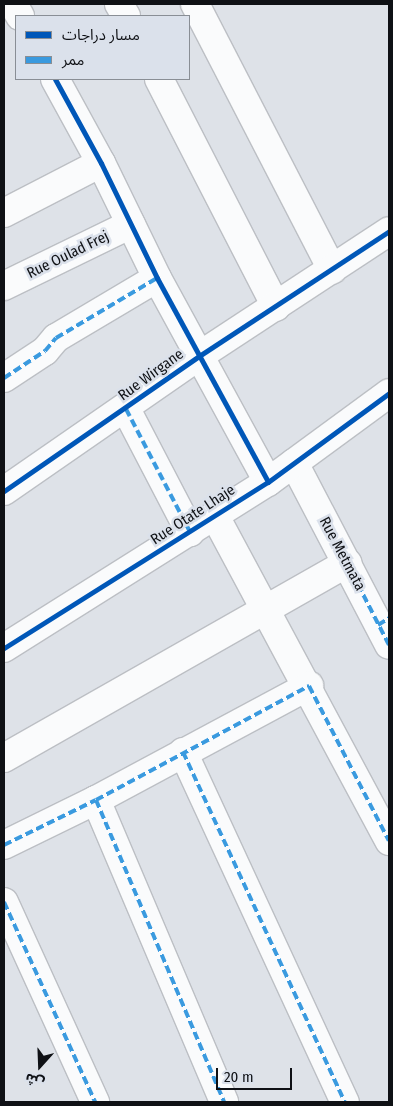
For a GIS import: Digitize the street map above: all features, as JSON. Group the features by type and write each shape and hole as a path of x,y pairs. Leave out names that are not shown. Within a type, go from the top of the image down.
{"street":[{"path":"13,4 19,15"},
{"path":"119,4 125,15"},
{"path":"195,4 332,270"},
{"path":"56,80 102,163 157,278 268,482"},
{"path":"160,80 276,308"},
{"path":"4,213 102,163"},
{"name":"Rue Oulad Frej","path":"4,286 131,224"},
{"name":"Rue Wirgane","path":"4,491 126,409 199,356 276,308 389,231"},
{"path":"4,378 45,352 56,338 157,278"},
{"name":"Rue Otate Lhaje","path":"4,648 190,532 386,404"},
{"path":"126,409 190,532"},
{"name":"Rue Metmata","path":"294,463 347,563 386,629"},
{"path":"215,516 309,686 389,841"},
{"path":"4,758 267,611 347,563"},
{"path":"4,845 96,800 309,686"},
{"path":"184,752 345,1102"},
{"path":"96,800 224,1102"},
{"path":"4,902 96,1102"}],"marked path":[{"path":"4,378 45,351 56,338 157,278"},
{"path":"126,409 190,532"},
{"path":"347,563 389,645"},
{"path":"378,625 389,618"},
{"path":"4,845 96,800 309,686 389,841"},
{"path":"183,752 345,1102"},
{"path":"96,800 224,1102"},
{"path":"4,902 95,1102"}],"cycle path":[{"path":"56,80 101,163 157,278 268,482"},
{"path":"4,491 199,356 389,231"},
{"path":"4,648 268,482 389,393"}]}
